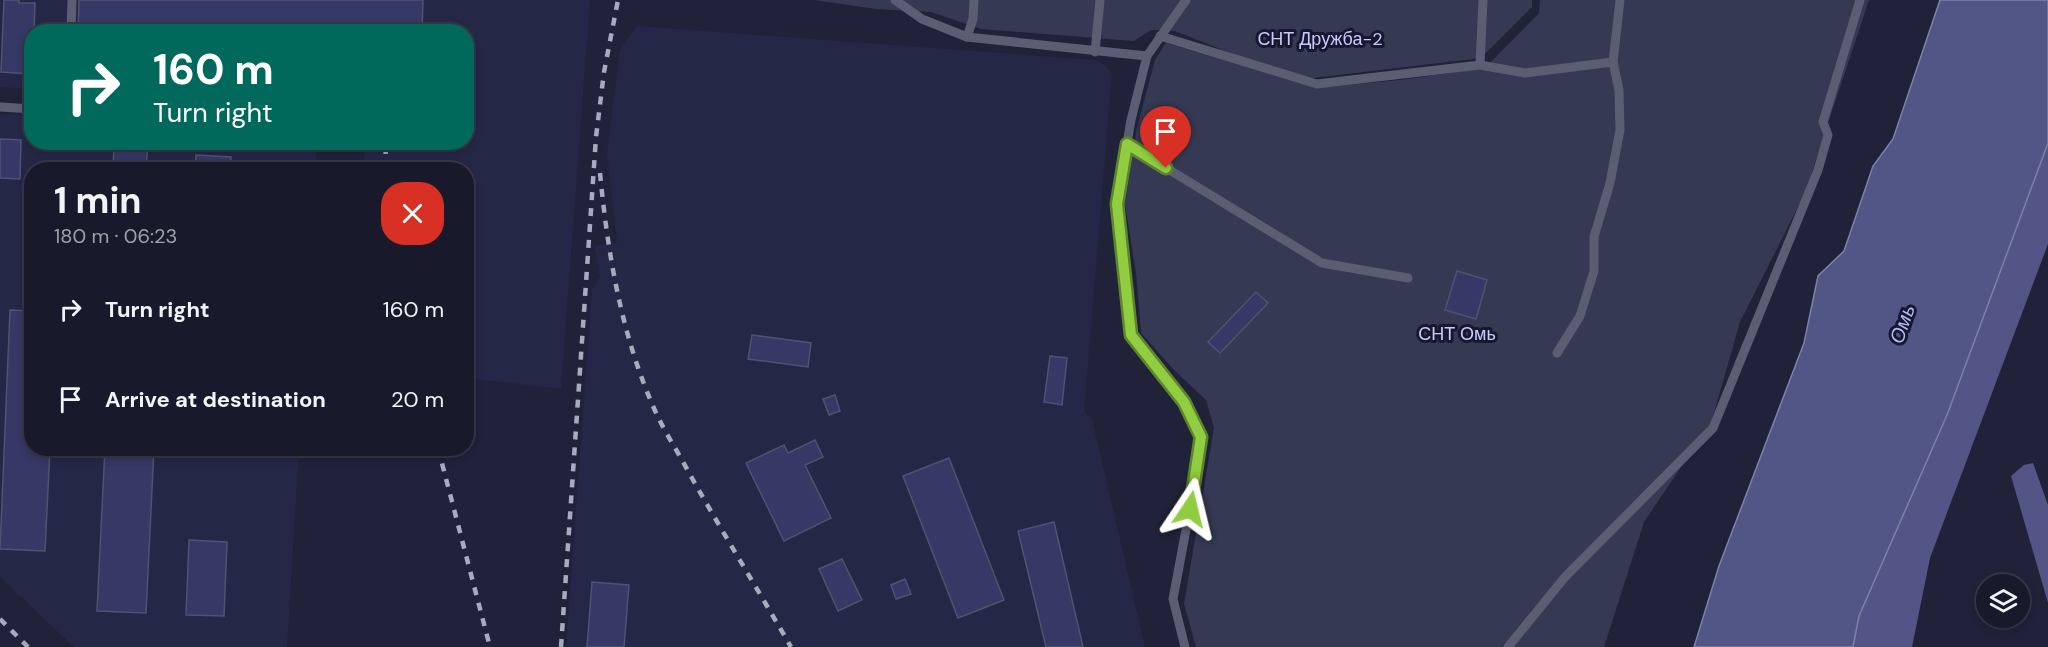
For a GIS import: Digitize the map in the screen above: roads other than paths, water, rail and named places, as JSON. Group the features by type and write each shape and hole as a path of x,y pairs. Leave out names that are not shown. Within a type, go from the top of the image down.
{"lane":[{"path":"71,24 72,0"},
{"path":"895,0 922,19 968,38 1147,56"},
{"path":"968,38 973,19 974,0"},
{"path":"1095,52 1100,0"},
{"path":"1185,647 1173,599 1201,437 1184,402 1131,335 1117,204 1127,144 1147,56 1186,0"},
{"path":"1480,65 1483,0"},
{"path":"1557,352 1580,316 1594,272 1593,237 1610,183 1620,130 1619,90 1613,62 1620,0"},
{"path":"1508,647 1566,577 1713,428 1818,170 1828,135 1822,122 1860,0"},
{"path":"1160,36 1317,84 1480,65 1525,72 1613,62"},
{"path":"0,107 24,108"},
{"path":"1127,144 1322,263 1408,278"}],"water":[{"name":"Омь","path":"1940,0 2048,0 2048,143 1947,415 1859,616 1853,647 1694,647 1719,566 1804,343 1818,276 1844,251 1873,166 1893,139"}],"railway":[{"path":"561,647 596,137 604,72 618,0"},
{"path":"385,162 386,150"},
{"path":"600,173 607,235 618,297 634,357 645,386 668,436 791,647"},
{"path":"440,456 490,647"},
{"path":"0,619 28,647"}],"park label":[{"name":"СНТ Дружба-2","path":"1320,39"},
{"name":"СНТ Омь","path":"1457,334"}]}
